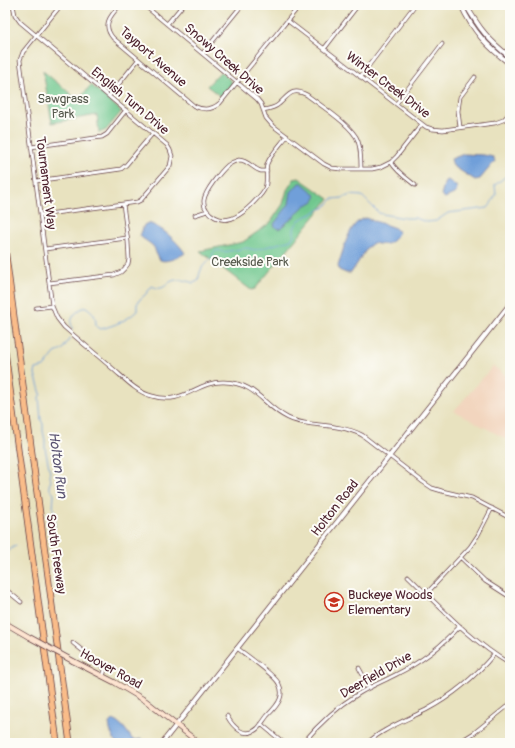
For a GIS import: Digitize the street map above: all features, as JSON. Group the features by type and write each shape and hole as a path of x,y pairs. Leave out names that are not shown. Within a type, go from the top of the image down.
{"highway":[{"name":"South Freeway","path":"5,249 70,743"},
{"name":"South Freeway","path":"5,352 57,743"}],"main road":[{"name":"Hoover Road","path":"5,623 28,637 103,676 146,702 199,743"}],"street":[{"name":"English Turn Drive","path":"13,5 15,15 18,20 167,145 172,156 170,166 143,199 137,202 40,215"},
{"name":"Tournament Way","path":"52,306 20,60 23,52 61,5"},
{"name":"Tayport Avenue","path":"120,5 108,21 108,30 110,34 138,60 194,106 204,110 211,109 220,102 237,82"},
{"name":"Snowy Creek Drive","path":"144,5 257,98 266,118 272,125 328,166 340,170 372,169 381,167 391,162"},
{"path":"167,24 183,5"},
{"path":"203,54 242,5"},
{"path":"237,82 300,5"},
{"path":"324,49 358,5"},
{"path":"360,76 415,5"},
{"path":"461,5 470,23 481,38 510,64"},
{"path":"466,5 474,21 485,35 499,49 510,57"},
{"name":"Winter Creek Drive","path":"288,21 426,127 443,130 495,122 503,120 510,113"},
{"path":"396,104 442,44"},
{"path":"109,96 138,60"},
{"path":"460,127 458,102 475,77"},
{"path":"263,110 273,108 290,93 298,92 307,95 345,124 356,135 359,142 361,169"},
{"path":"31,146 102,136 107,134 126,110"},
{"path":"415,186 401,174 391,162 422,124"},
{"path":"36,181 121,169 126,166 153,133"},
{"path":"267,171 261,171 254,168 244,161 239,160 233,162 227,166 206,192 204,203 206,211 222,220 229,219 245,212 265,189 269,159 287,136"},
{"path":"49,283 114,275 121,272 128,264 129,259 123,204"},
{"path":"195,215 206,211"},
{"path":"44,250 127,238"},
{"name":"Holton Road","path":"162,743 510,304"},
{"path":"36,308 52,306 57,318 64,327 132,385 146,394 170,398 184,395 213,382 233,383 244,386 252,390 274,409 290,419 301,423 350,429 362,435 422,482 432,488 472,498 510,518"},
{"path":"426,594 461,558 474,541 492,508"},
{"path":"461,558 485,581 510,597"},
{"path":"408,576 482,645 510,664"},
{"path":"5,589 21,602"},
{"name":"Deerfield Drive","path":"303,743 332,713 349,700 398,674 430,654 460,626"},
{"path":"74,644 105,670 103,676"},
{"path":"227,716 232,725 239,730 246,733 252,732 258,728 280,699 280,685 274,678 237,648"},
{"path":"367,743 385,730 443,700 472,677 494,654"},
{"path":"359,668 370,688"},
{"path":"458,743 474,733 510,704"},
{"path":"261,724 284,743"}],"shaded area":[{"path":"493,366 510,379 510,441 454,411"}],"green space":[{"name":"Sawgrass Park","path":"43,71 78,100 91,85 121,112 106,130 99,133 97,115 52,123"},
{"path":"221,71 232,82 232,84 221,97 207,86"},
{"name":"Creekside Park","path":"299,178 329,199 255,289 251,290 200,251 243,242 270,223 283,204 287,190 294,179"}],"water":[{"path":"464,154 493,157 495,161 480,179 475,180 453,166 451,159"},
{"path":"448,180 457,187 456,193 445,198 441,195 445,181"},
{"path":"299,183 302,183 315,194 316,198 313,202 301,209 279,229 275,227 274,224 289,204 291,192"},
{"path":"366,218 395,228 399,232 388,244 373,243 368,247 351,273 346,273 339,270 338,266 351,230 360,220"},
{"path":"148,223 169,235 185,253 171,260 160,260 153,246 140,236 144,225"},
{"path":"112,720 119,723 133,740 142,739 145,743 116,743 110,730 109,723"}],"waterway":[{"path":"72,329 71,322 73,316 79,310 86,307 93,313 96,326 101,329 120,322 137,311 137,304 152,286 161,288 176,280 184,280 193,283 198,281 205,263 211,259 214,253 218,250 223,252 247,248 255,250 291,240 294,235 294,228 299,220 325,207 332,199 343,198 350,195 362,196 379,213 405,218 415,218 427,222 436,221 448,213 488,208 496,195 495,185 510,173"},
{"name":"Holton Run","path":"55,526 56,513 53,509 54,494 49,485 51,481 49,475 50,472 45,448 43,424 41,420 39,397 41,394 35,374 36,369 44,367 55,353 62,350 70,338"},
{"name":"Holton Run","path":"5,554 16,545"}],"place":[{"name":"Buckeye Woods Elementary","path":"334,602"}]}
